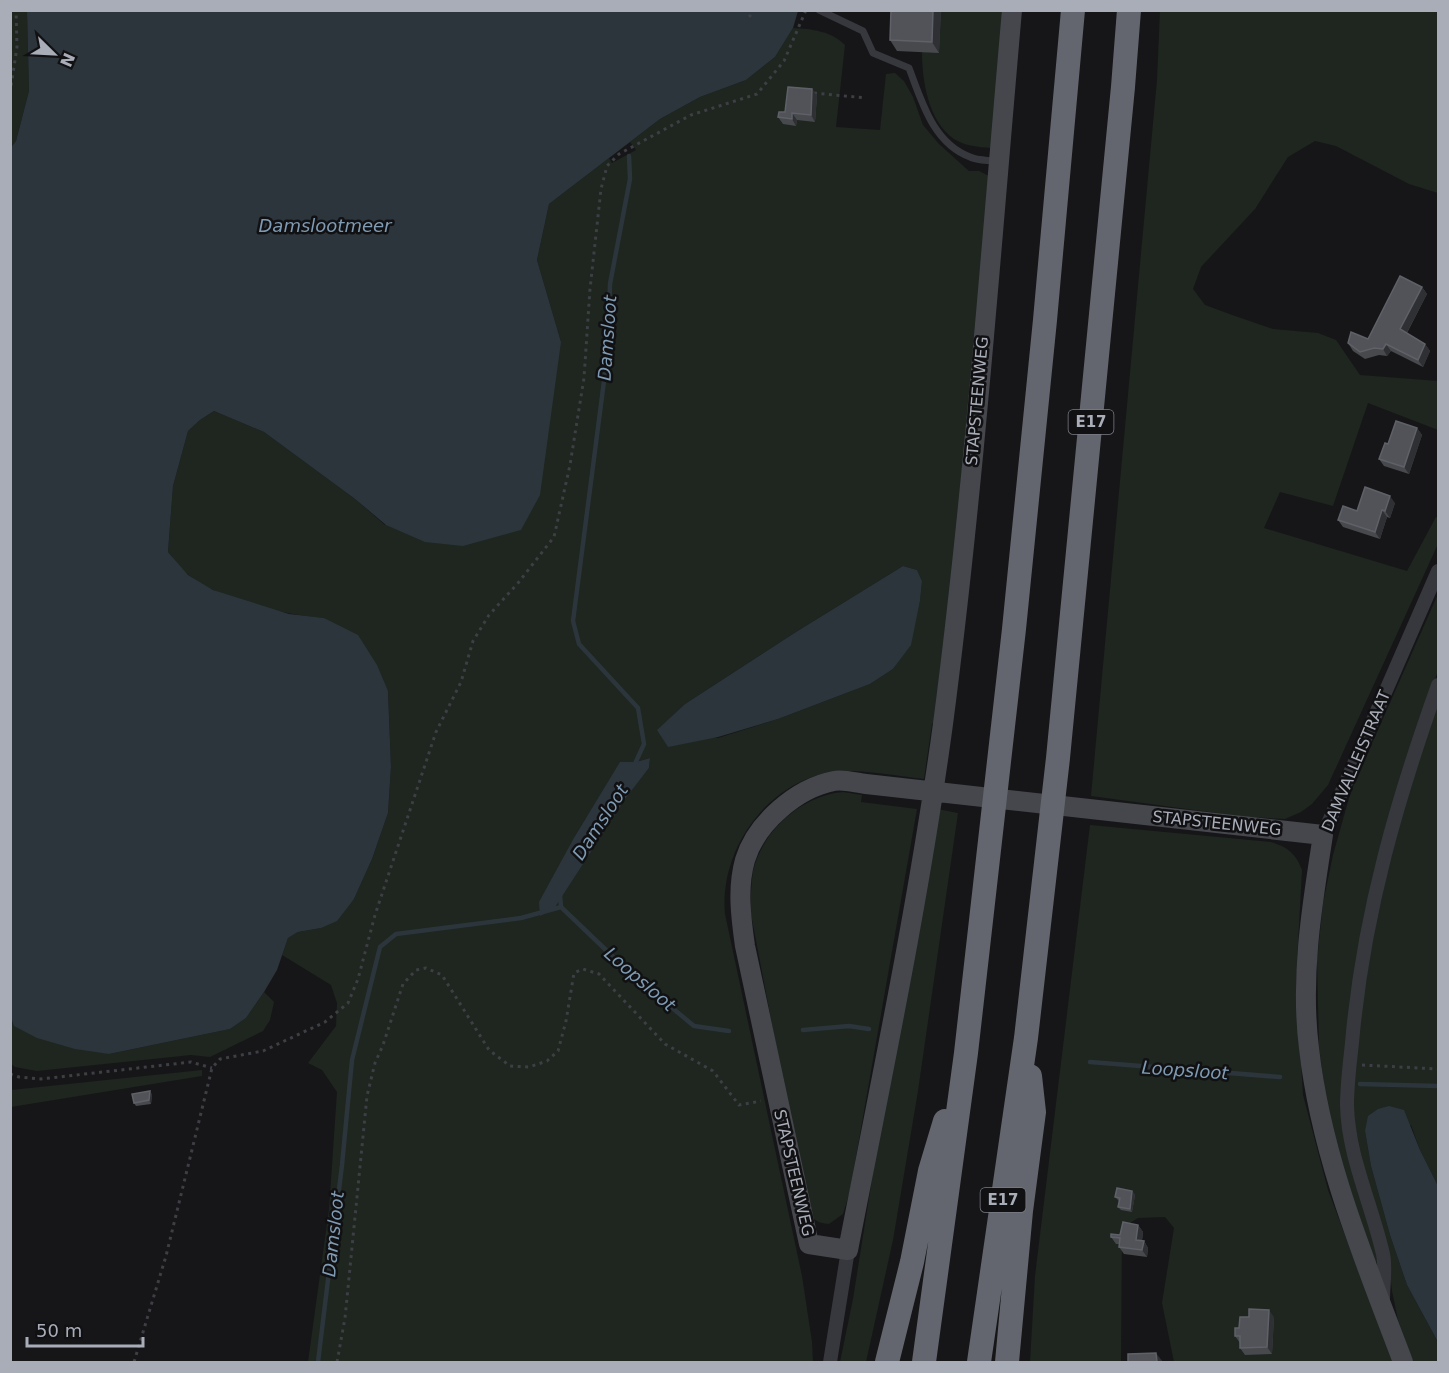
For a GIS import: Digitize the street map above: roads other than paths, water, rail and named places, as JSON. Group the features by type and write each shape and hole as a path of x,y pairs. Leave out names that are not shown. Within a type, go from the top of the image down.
{"highway":[{"path":"924,1362 966,1053 1014,629 1073,10"},
{"name":"E17","path":"980,1362 1026,1038 1058,758 1129,10"},
{"path":"1007,1362 1021,1211 1034,1112 1026,1038"},
{"path":"887,1362 912,1262 930,1171 966,1053"},
{"path":"1019,1362 1022,1319 1021,1211"}],"street":[{"name":"STAPSTEENWEG","path":"1012,10 975,439 943,724 915,906 848,1250 809,1244 745,946 740,903 745,859 759,831 783,806 808,789 836,780 866,784 1178,820 1323,835"},
{"name":"DAMVALLEISTRAAT","path":"1403,1362 1343,1198 1321,1123 1308,1047 1306,990 1314,887 1323,835 1438,571"},
{"name":"DAMVALLEISTRAAT","path":"1383,1308 1384,1257 1350,1130 1347,1104 1350,1064 1364,941 1377,881 1408,771 1438,685"},
{"path":"830,1362 848,1250"}],"lane":[{"path":"819,10 863,31 873,53 909,68 929,120 945,142 971,158 999,162"}],"water":[{"name":"Damslootmeer","path":"27,11 798,11 793,28 775,57 746,80 700,97 660,119 549,204 537,260 561,342 540,495 521,530 463,546 425,542 386,525 355,499 264,432 214,411 188,431 173,486 168,552 188,575 213,590 289,614 324,618 358,635 377,665 388,691 391,767 388,813 372,859 354,899 337,921 321,928 298,932 288,938 277,970 246,1018 230,1029 109,1054 75,1049 37,1038 14,1026 11,1018 10,149 16,141 29,91"},
{"path":"903,566 917,570 922,581 911,645 893,669 870,684 778,719 718,737 668,747 657,730 685,704"},
{"path":"650,758 649,768 625,799 554,909 540,916 539,902 575,836 620,762 636,762"},
{"path":"1389,1106 1404,1110 1438,1186 1438,1342 1407,1285 1371,1166 1365,1131 1368,1116 1378,1109"}],"waterway":[{"name":"Damsloot","path":"629,156 630,179 610,284 608,350 573,621 579,644 638,708 644,744 634,766"},
{"name":"Damsloot","path":"318,1362 342,1165 352,1060 380,947 396,934 521,918 561,907 560,895"},
{"name":"Loopsloot","path":"561,907 630,973 694,1026 729,1031"},
{"name":"Loopsloot","path":"803,1030 849,1026 869,1029"},
{"name":"Loopsloot","path":"1090,1062 1280,1077"},
{"name":"Loopsloot","path":"1360,1084 1438,1086"}]}
